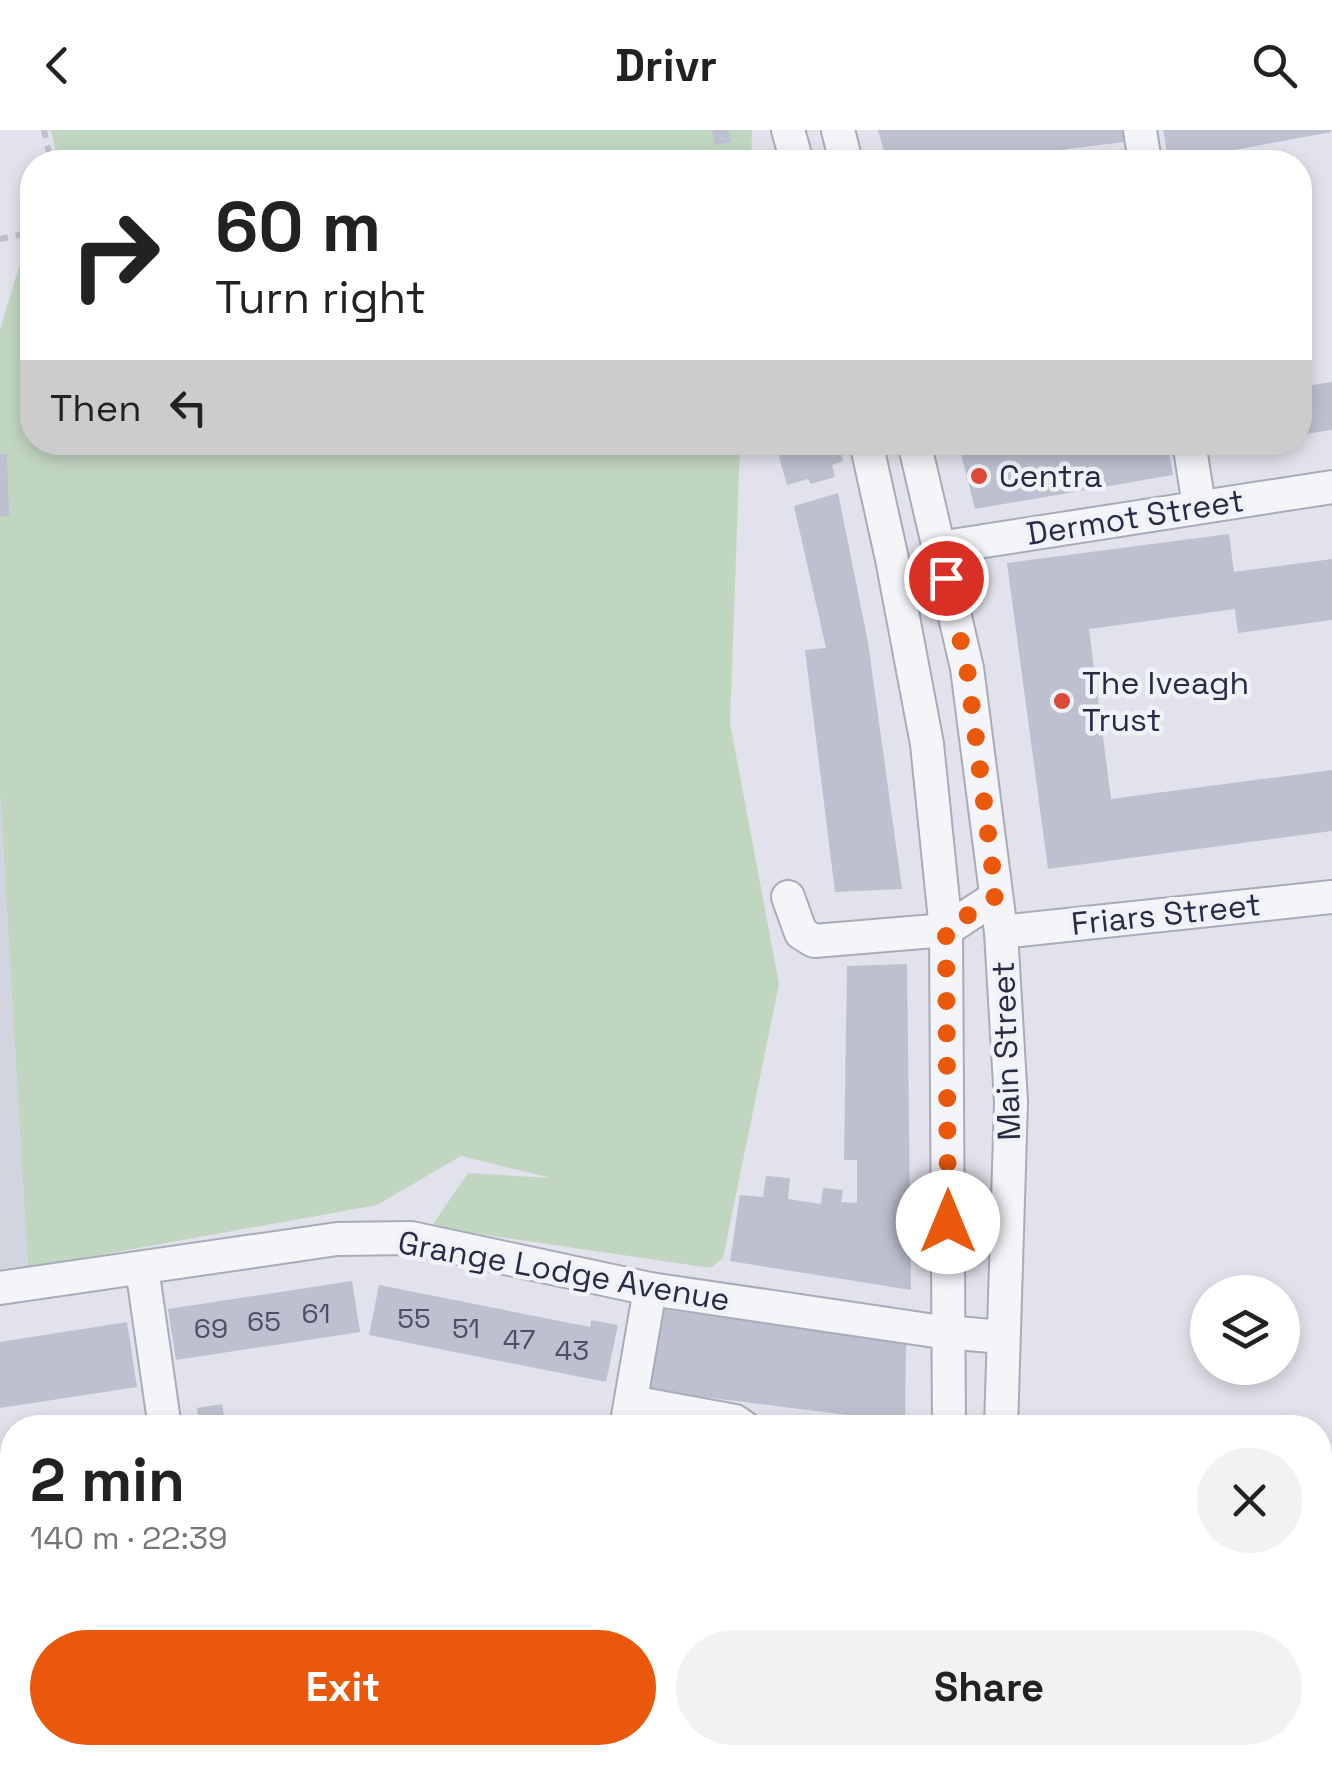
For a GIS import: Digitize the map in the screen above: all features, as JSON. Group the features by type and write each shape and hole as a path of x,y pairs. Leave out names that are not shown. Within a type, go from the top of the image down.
{"street":[{"name":"Main Street","path":"869,455 927,744 946,930 949,1415"},
{"name":"Main Street","path":"917,455 967,668 1001,932 1011,1102 1001,1415"},
{"path":"1191,455 1199,506"},
{"name":"Dermot Street","path":"939,548 1332,487"},
{"path":"788,897 813,952 946,930 996,896"},
{"name":"Friars Street","path":"1001,932 1332,897"},
{"name":"Grange Lodge Avenue","path":"0,1288 337,1239 411,1238 650,1289 1002,1337"},
{"path":"142,1268 160,1415"},
{"path":"628,1415 650,1289"}],"shaded area":[{"path":"0,794 28,1268 0,1271"}],"green space":[{"path":"51,130 752,130 751,150 55,150"},
{"path":"19,267 20,455 740,455 730,723 779,984 723,1258 711,1268 431,1227 468,1173 551,1178 461,1156 377,1205 28,1268 0,793 0,329"}],"building":[{"path":"712,130 728,130 731,142 715,145"},
{"path":"878,130 1123,130 1124,142 1060,150 884,150"},
{"path":"1163,130 1331,130 1234,150 1167,150"},
{"path":"1332,382 1332,430 1312,433 1312,385"},
{"path":"0,454 7,454 9,516 0,517"},
{"path":"779,455 841,455 843,461 832,465 835,477 787,485"},
{"path":"961,455 1169,455 1173,475 975,509"},
{"path":"838,493 868,642 902,889 835,892 805,650 826,648 794,506"},
{"name":"The Iveagh Trust","path":"1229,534 1234,572 1332,559 1332,620 1238,633 1235,609 1089,629 1111,799 1332,770 1332,831 1048,869 1007,563"},
{"path":"907,964 911,1290 730,1261 740,1195 763,1197 766,1176 790,1178 788,1199 821,1204 823,1188 843,1190 841,1202 857,1203 857,1160 844,1160 847,966"},
{"path":"352,1281 360,1332 176,1360 168,1309"},
{"path":"379,1285 590,1327 591,1320 618,1325 606,1382 369,1335"},
{"path":"660,1309 906,1343 905,1415 848,1415 646,1390"},
{"path":"127,1322 137,1387 0,1408 0,1342"},
{"path":"222,1404 224,1415 198,1415 197,1408"}],"place":[{"name":"Centra","path":"979,476"},
{"name":"The Iveagh Trust","path":"1062,701"}],"route":[{"path":"946,578 967,668 996,896 946,930 948,1222"}]}
